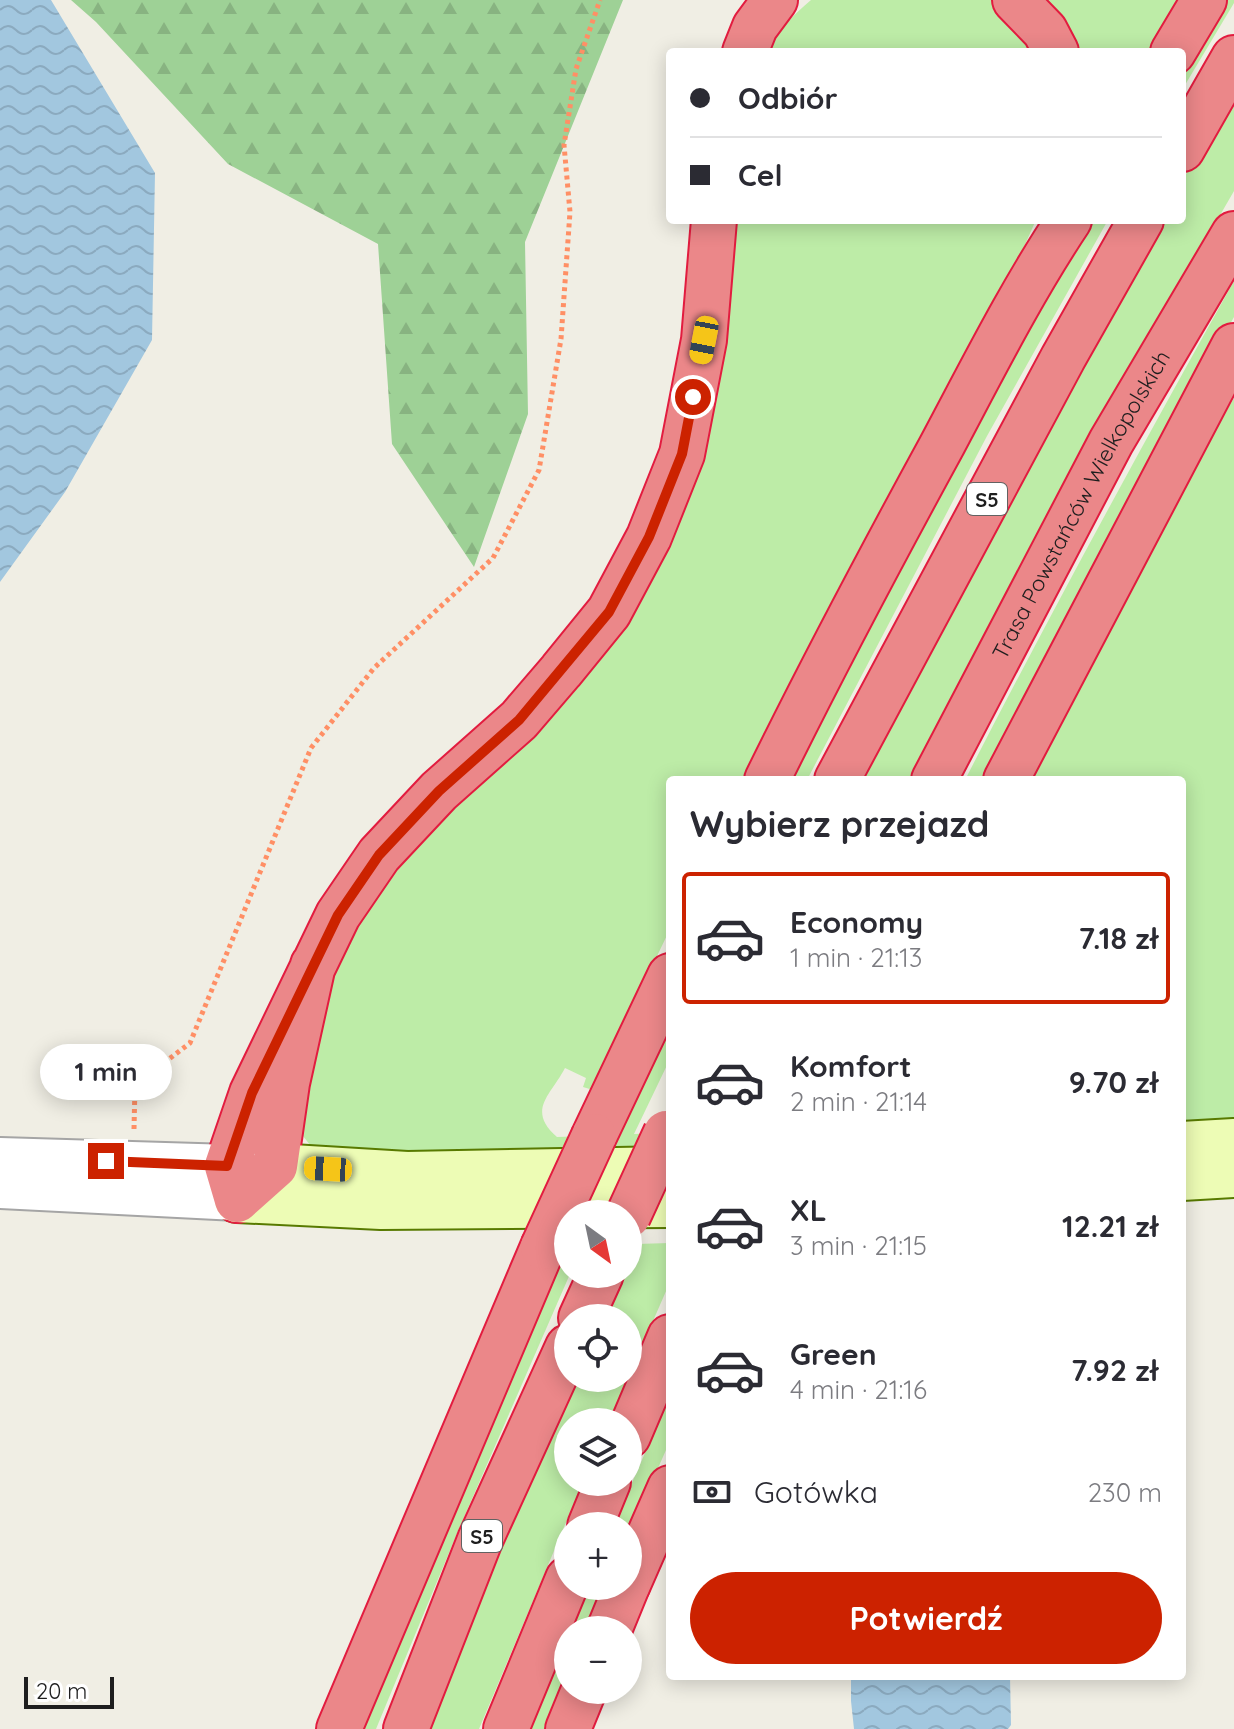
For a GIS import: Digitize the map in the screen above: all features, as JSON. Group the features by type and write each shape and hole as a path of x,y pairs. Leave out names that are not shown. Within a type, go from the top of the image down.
{"highway":[{"path":"747,48 755,27 775,0"},
{"path":"1015,0 1045,31 1054,48"},
{"path":"1175,48 1204,0"},
{"path":"1186,142 1234,58"},
{"path":"232,1183 252,1093 338,915 379,855 439,791 519,720 609,612 649,537 682,454 704,340 714,224"},
{"name":"S5","path":"839,776 1063,358 1139,224"},
{"path":"769,776 881,558 1057,231"},
{"name":"Trasa Powstańców Wielkopolskich","path":"936,776 1111,442 1234,234"},
{"path":"1008,776 1234,346"},
{"path":"1205,402 1234,370"},
{"path":"232,1183 275,1166 287,1083 313,965"},
{"path":"339,1729 543,1247 666,984"},
{"path":"637,1200 666,1148"},
{"path":"640,1408 666,1346"},
{"name":"S5","path":"406,1729 480,1540 554,1378"},
{"path":"642,1553 666,1497"},
{"path":"506,1729 559,1600"},
{"path":"568,1729 578,1704"}],"main road":[{"path":"1186,1144 1234,1141"},
{"path":"275,1166 407,1174 666,1143"},
{"path":"1186,1178 1234,1175"},
{"path":"232,1183 381,1207 666,1205"}],"street":[{"path":"0,1158 134,1162 232,1183"},
{"path":"0,1188 232,1183"}],"path":[{"path":"134,1162 135,1085 190,1043 311,748 374,668 493,558 539,470 561,339 570,212 564,145 576,69 600,0"}],"green space":[{"path":"71,0 623,0 525,242 528,414 474,567 392,444 378,244 228,164 96,22"},
{"path":"811,0 994,0 1036,48 769,48"},
{"path":"1044,0 1183,0 1155,48 1074,48"},
{"path":"1215,0 1234,0 1186,83 1186,48"},
{"path":"1234,91 1234,191 1163,314 916,776 860,776 1158,224 1186,224 1186,174"},
{"path":"728,224 1034,224 1010,278 746,776 666,776 666,937 593,1090 583,1087 586,1078 565,1068 542,1110 543,1119 557,1137 615,1135 666,1027 666,1067 634,1134 666,1133 666,1162 314,1150 298,1125 320,1002 372,892 612,637"},
{"path":"1085,224 1106,224 987,436 809,776 789,776"},
{"path":"1234,281 1234,317 1138,489 987,776 967,776 1097,529"},
{"path":"1234,398 1234,1132 1186,1135 1186,776 1030,776"},
{"path":"666,1243 666,1291 642,1346 642,1304 609,1304 616,1288 642,1288 642,1244"},
{"path":"554,1268 554,1288 564,1288 557,1304 554,1304 554,1311 376,1729 357,1729"},
{"path":"569,1392 622,1392 615,1408 561,1408"},
{"path":"666,1405 666,1450 639,1512 619,1512 626,1496 642,1496 642,1460"},
{"path":"554,1424 554,1496 577,1496 570,1512 554,1512 554,1551 479,1729 425,1729"},
{"path":"581,1600 601,1600 594,1616 575,1616"},
{"path":"554,1665 554,1704 557,1704 547,1729 527,1729"}],"water":[{"path":"0,0 51,0 155,173 152,340 65,492 0,582"},
{"path":"851,1680 1010,1680 1011,1725 1008,1729 854,1729"}],"route":[{"path":"106,1161 227,1166 252,1093 313,965 338,915 379,855 439,791 519,720 609,612 649,537 682,454 693,397"}]}
